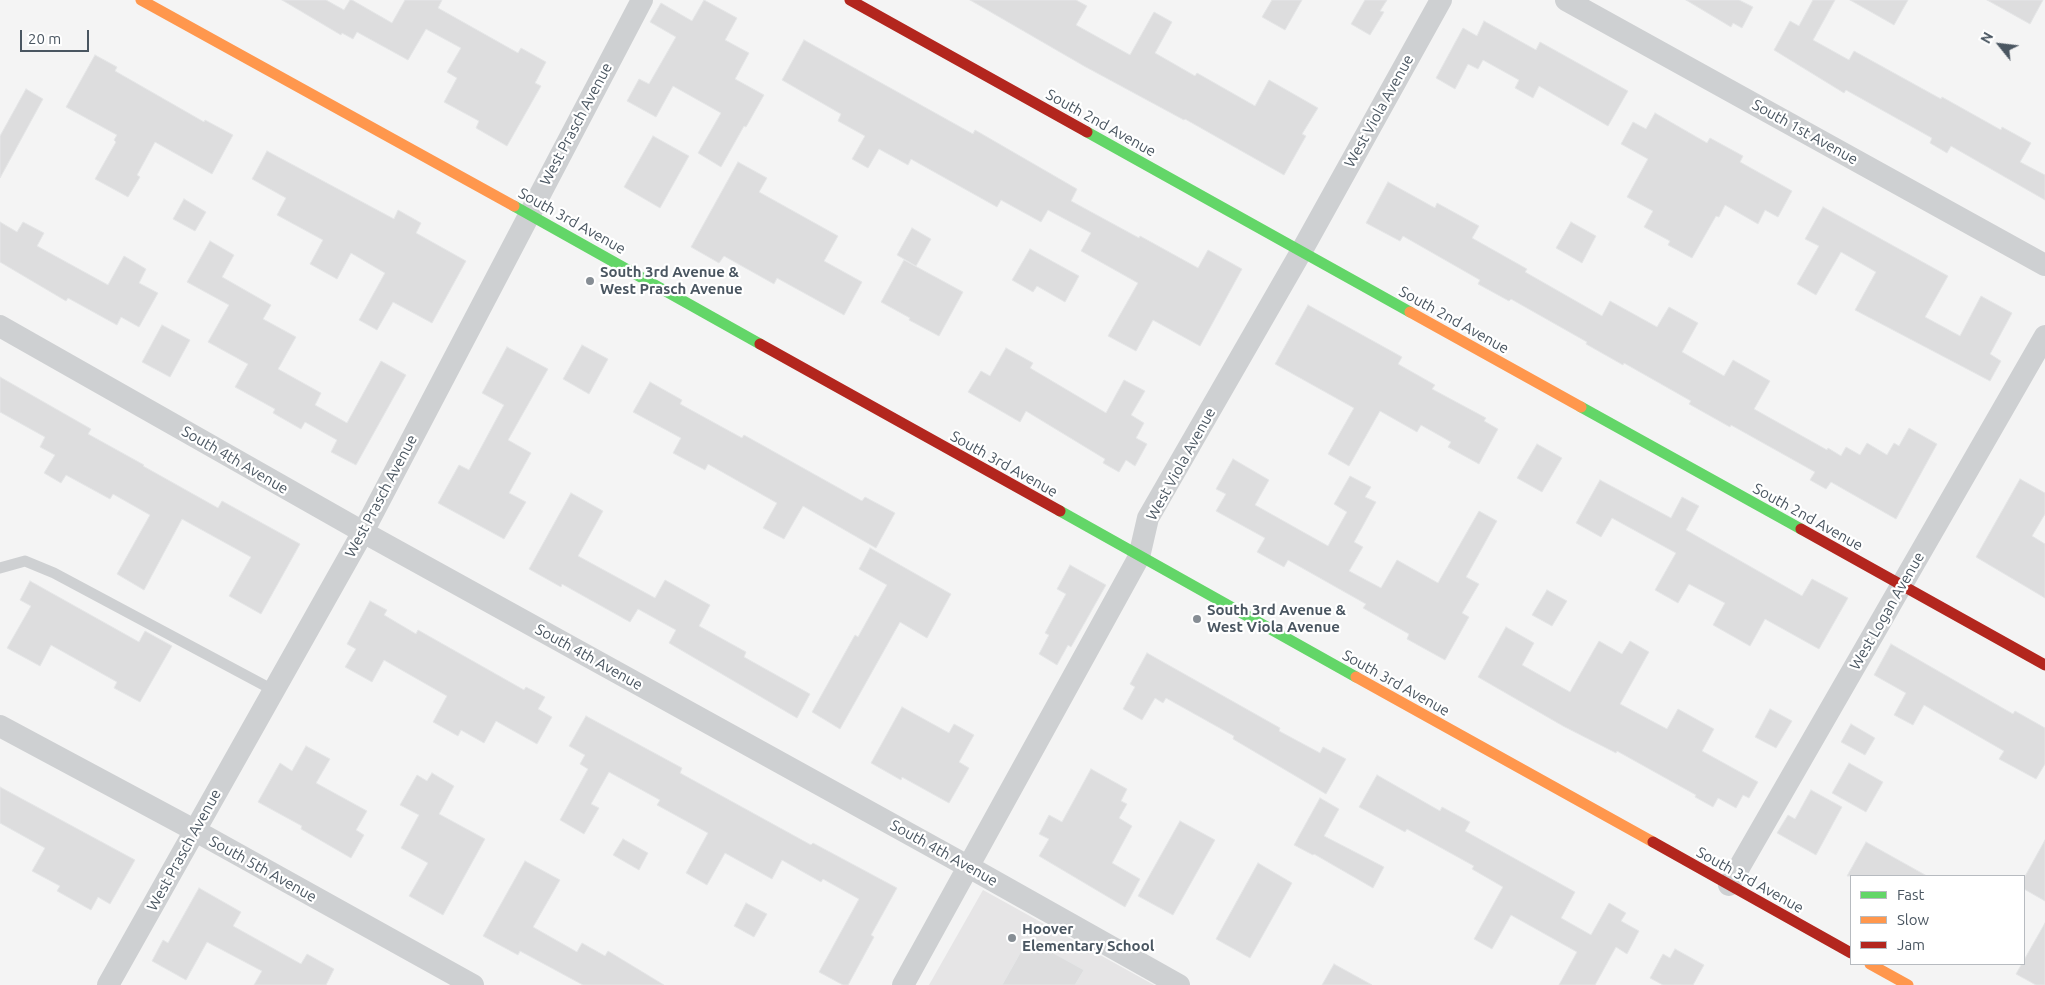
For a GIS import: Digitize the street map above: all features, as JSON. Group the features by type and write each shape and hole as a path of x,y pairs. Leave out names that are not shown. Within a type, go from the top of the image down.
{"street":[{"name":"South 3rd Avenue","path":"141,0 1850,952"},
{"name":"West Prasch Avenue","path":"108,985 363,532 528,214 642,0"},
{"name":"South 2nd Avenue","path":"850,0 2045,665"},
{"name":"West Viola Avenue","path":"903,985 1138,557 1148,518 1301,252 1441,0"},
{"name":"South 1st Avenue","path":"1566,0 2045,265"},
{"name":"South 4th Avenue","path":"0,326 363,532 969,866 1179,985"},
{"name":"West Logan Avenue","path":"1728,885 2045,336"},
{"name":"South 5th Avenue","path":"0,726 194,830 473,985"},
{"path":"1872,965 1908,985"}],"lane":[{"path":"0,568 25,561 54,573 273,690"}],"shaded area":[{"name":"Hoover Elementary School","path":"983,890 1154,985 929,985"}],"building":[{"path":"282,0 326,0 344,10 350,0 352,0 392,23 405,0 442,0 438,8 518,53 521,48 546,62 535,83 541,86 507,146 476,128 479,121 444,102 457,78 447,72 461,48 426,29 408,60 357,32 353,39 342,33 341,35"},
{"path":"704,0 737,18 725,40 749,53 735,79 764,95 721,167 698,153 721,113 673,86 656,117 627,101 639,79 649,84 676,37 650,22 661,3 692,21"},
{"path":"970,0 1076,0 1087,6 1076,25 1130,55 1154,12 1172,22 1155,53 1195,76 1197,73 1255,106 1269,80 1318,108 1302,134 1306,136 1284,175 1185,119 1084,66"},
{"path":"1272,0 1302,0 1285,30 1262,17"},
{"path":"1365,0 1387,0 1380,11 1384,12 1370,35 1351,24"},
{"path":"1686,0 1739,0 1753,7 1742,28 1733,23 1731,27"},
{"path":"1813,0 1835,0 1813,40 1849,60 1854,51 1941,99 1942,97 2001,130 2002,127 2031,143 2020,162 2045,175 2045,200 1951,146 1947,153 1930,143 1932,138 1846,90 1844,93 1774,50 1790,21 1799,26"},
{"path":"1850,0 1908,0 1894,25"},
{"path":"1987,0 2043,0 2030,24"},
{"path":"1484,21 1536,50 1540,42 1628,91 1608,126 1539,86 1533,98 1515,88 1519,80 1483,60 1478,69 1468,64 1455,89 1436,78 1463,28 1477,36"},
{"path":"804,40 973,134 975,130 1077,189 1071,201 1139,238 1140,236 1198,268 1208,250 1242,269 1200,346 1153,320 1136,351 1108,336 1138,283 1081,251 1091,233 1048,210 1041,222 1001,200 997,207 911,159 908,165 879,149 868,168 852,159 865,136 838,121 841,114 782,80"},
{"path":"95,55 117,67 115,71 204,122 205,120 233,135 212,174 155,142 137,175 140,177 128,197 95,179 116,142 114,140 117,135 66,107"},
{"path":"26,89 43,99 0,178 0,136"},
{"path":"1655,113 1707,143 1710,138 1743,156 1740,162 1792,191 1778,217 1765,210 1758,224 1725,205 1719,217 1716,216 1692,258 1668,245 1670,241 1644,227 1653,211 1627,197 1648,159 1621,144 1633,122 1646,129"},
{"path":"653,136 689,156 660,208 624,187"},
{"path":"267,151 394,219 398,210 421,223 416,233 466,261 432,323 393,302 377,330 359,320 385,273 351,253 337,279 310,264 323,240 277,215 286,198 252,179"},
{"path":"738,162 767,178 759,192 838,236 824,261 862,282 844,315 777,278 774,284 724,256 719,263 691,247"},
{"path":"1388,182 1435,208 1437,203 1479,226 1472,238 1527,269 1525,272 1602,316 1610,301 1657,327 1669,307 1698,323 1682,352 1724,376 1733,360 1770,381 1754,409 1827,450 1828,448 1841,456 1846,447 1860,455 1867,443 1887,455 1894,443 1899,446 1909,428 1937,444 1896,519 1831,482 1826,489 1810,480 1815,472 1689,404 1691,401 1624,363 1623,365 1586,344 1587,342 1511,299 1509,301 1478,284 1480,280 1403,236 1400,241 1366,223"},
{"path":"184,199 206,212 195,231 173,219"},
{"path":"1823,207 1948,276 1925,317 1960,336 1981,296 2012,313 1990,354 2001,361 1990,381 1855,310 1876,272 1841,252 1816,295 1797,284 1819,246 1805,239"},
{"path":"0,222 17,232 23,222 44,233 37,246 108,285 124,256 146,269 139,283 158,293 139,327 121,317 117,325 68,298 66,301 0,262"},
{"path":"1571,222 1596,236 1582,263 1556,248"},
{"path":"912,228 931,239 916,266 897,255"},
{"path":"210,241 234,255 222,277 271,305 263,319 296,337 278,369 321,393 315,405 347,423 381,361 406,375 356,465 331,452 337,440 305,422 301,429 273,413 275,409 235,387 248,364 208,342 229,305 187,282"},
{"path":"1030,249 1079,276 1065,302 1037,286 1033,292 1012,280"},
{"path":"904,260 963,292 939,336 881,302"},
{"path":"1308,305 1402,357 1398,364 1435,385 1432,389 1486,418 1484,421 1498,429 1479,464 1448,447 1451,442 1421,425 1417,432 1380,411 1349,466 1328,454 1354,408 1275,364"},
{"path":"162,325 190,340 170,377 142,362"},
{"path":"582,345 608,359 589,394 563,379"},
{"path":"507,347 548,369 508,440 531,453 509,493 526,502 504,539 438,503 459,465 469,470 504,405 482,393"},
{"path":"1006,348 1033,363 1030,368 1106,413 1124,380 1145,391 1131,415 1144,423 1136,438 1147,444 1135,466 1126,460 1119,472 1103,463 1105,459 1026,411 1020,422 968,392 981,371 990,376"},
{"path":"0,377 91,429 88,434 218,508 222,501 300,544 261,614 229,596 251,557 182,519 144,590 117,574 150,515 113,494 110,499 66,475 61,483 44,473 55,455 40,447 45,437 0,412"},
{"path":"650,382 682,400 680,404 742,438 744,435 862,501 865,497 895,513 876,548 803,506 784,539 763,528 777,503 708,464 705,470 673,453 681,438 633,412"},
{"path":"1537,444 1562,458 1542,492 1517,478"},
{"path":"1233,459 1269,480 1255,505 1328,546 1347,512 1334,504 1350,476 1371,487 1365,497 1376,502 1354,542 1363,547 1349,571 1381,588 1397,560 1438,583 1479,511 1497,521 1466,577 1479,584 1462,613 1469,617 1445,660 1407,639 1409,634 1363,608 1366,604 1288,560 1284,567 1257,552 1265,538 1216,511 1226,494 1216,489"},
{"path":"2020,479 2045,493 2045,514 2032,536 2045,544 2045,598 1976,557"},
{"path":"1600,480 1671,518 1682,497 1699,506 1686,530 1802,596 1812,579 1848,598 1819,649 1765,619 1750,646 1713,625 1725,603 1689,584 1678,603 1655,590 1676,553 1612,518 1601,537 1576,523"},
{"path":"571,493 603,511 578,556 655,598 665,580 710,605 699,626 746,652 744,657 810,694 797,718 669,643 676,630 638,609 630,622 562,584 561,587 529,569"},
{"path":"870,548 951,594 927,638 900,622 840,729 812,712 855,635 858,637 887,585 859,569"},
{"path":"1070,565 1106,585 1071,647 1068,645 1057,665 1039,654 1049,635 1045,633 1066,594 1057,589"},
{"path":"30,581 139,642 145,631 172,646 140,702 114,688 117,682 51,645 40,666 7,648 31,606 20,600"},
{"path":"1547,590 1567,601 1552,626 1532,615"},
{"path":"370,601 387,610 384,615 416,634 418,630 524,690 526,687 545,697 538,709 552,717 537,744 496,721 484,743 461,730 458,736 433,722 447,696 384,660 372,682 345,667 356,649 347,644"},
{"path":"1506,627 1534,643 1522,665 1570,692 1599,641 1622,654 1630,641 1649,652 1620,704 1667,729 1678,709 1714,729 1702,751 1758,782 1749,798 1743,795 1736,808 1718,798 1713,807 1695,797 1696,795 1617,751 1616,753 1563,726 1478,677"},
{"path":"1891,644 2013,714 2015,711 2045,728 2045,764 2036,779 1999,759 2004,751 1924,705 1913,725 1894,715 1906,693 1874,675"},
{"path":"1147,653 1280,728 1279,731 1320,753 1323,747 1346,759 1326,794 1233,739 1234,736 1166,698 1163,703 1155,698 1142,720 1123,709 1135,687 1130,684"},
{"path":"902,707 949,733 954,724 974,735 959,762 969,768 949,803 902,777 901,780 871,763"},
{"path":"1770,709 1792,721 1776,748 1755,737"},
{"path":"586,716 682,768 680,773 811,845 813,843 897,888 871,935 874,937 848,985 843,985 819,972 859,899 823,879 821,882 782,860 772,879 725,853 707,885 686,873 708,833 657,805 660,800 609,772 591,804 599,808 584,834 560,820 588,769 580,764 585,755 569,746"},
{"path":"1851,724 1875,738 1865,755 1841,742"},
{"path":"306,746 330,759 316,783 367,811 356,830 364,835 351,858 301,829 302,826 258,802 280,763 292,771"},
{"path":"1849,763 1883,782 1866,812 1832,793"},
{"path":"1091,769 1127,789 1121,801 1127,804 1119,818 1132,826 1112,863 1140,879 1125,907 1039,856 1049,839 1039,834 1049,815 1062,822"},
{"path":"432,773 454,786 439,814 485,839 443,915 409,896 428,863 401,848 419,815 400,805 417,775 427,781"},
{"path":"1377,775 1440,811 1442,807 1470,822 1465,831 1575,892 1561,918 1591,935 1609,903 1626,913 1621,921 1639,931 1627,954 1616,947 1595,985 1559,985 1577,952 1511,915 1492,949 1474,939 1503,887 1472,869 1474,866 1407,829 1405,832 1359,807"},
{"path":"0,787 135,860 110,904 98,897 91,910 57,891 60,886 32,871 45,848 0,823"},
{"path":"1811,790 1842,807 1816,855 1777,833 1788,815 1795,819"},
{"path":"1320,798 1339,809 1324,836 1384,867 1373,888 1314,854 1294,845"},
{"path":"1180,821 1215,840 1173,915 1138,896"},
{"path":"623,839 648,853 639,870 613,855"},
{"path":"2045,840 2045,901 2025,890 2025,876"},
{"path":"1866,842 1925,875 1850,875 1847,876"},
{"path":"525,861 560,880 533,927 577,952 582,943 605,956 608,951 664,985 583,985 520,951 518,955 483,936"},
{"path":"1258,863 1292,883 1250,958 1216,939"},
{"path":"199,888 241,912 233,926 301,964 307,954 334,969 326,985 254,985 262,971 207,942 186,980 152,961 163,940 168,943"},
{"path":"746,903 767,914 754,937 734,926"},
{"path":"2045,923 2045,985 2036,985 2016,974 2021,965 2025,965 2025,958"},
{"path":"1028,939 1084,970 1075,985 1002,985"},
{"path":"1675,949 1704,965 1693,985 1663,985 1650,978 1663,954 1670,958"},
{"path":"1334,964 1372,985 1322,985"}],"traffic: fast":[{"path":"1087,132 1410,312"},
{"path":"514,206 760,344"},
{"path":"1581,407 1801,529"},
{"path":"1060,511 1356,677"}],"traffic: slow":[{"path":"141,0 514,206"},
{"path":"1410,312 1581,407"},
{"path":"1356,677 1653,842"},
{"path":"1872,965 1908,985"}],"traffic: jam":[{"path":"850,0 1087,132"},
{"path":"760,344 1060,511"},
{"path":"1801,529 2045,665"},
{"path":"1653,842 1850,952"}],"place":[{"name":"South 3rd Avenue & West Prasch Avenue","path":"590,281"},
{"name":"South 3rd Avenue & West Viola Avenue","path":"1197,619"},
{"name":"Hoover Elementary School","path":"1012,938"}]}
